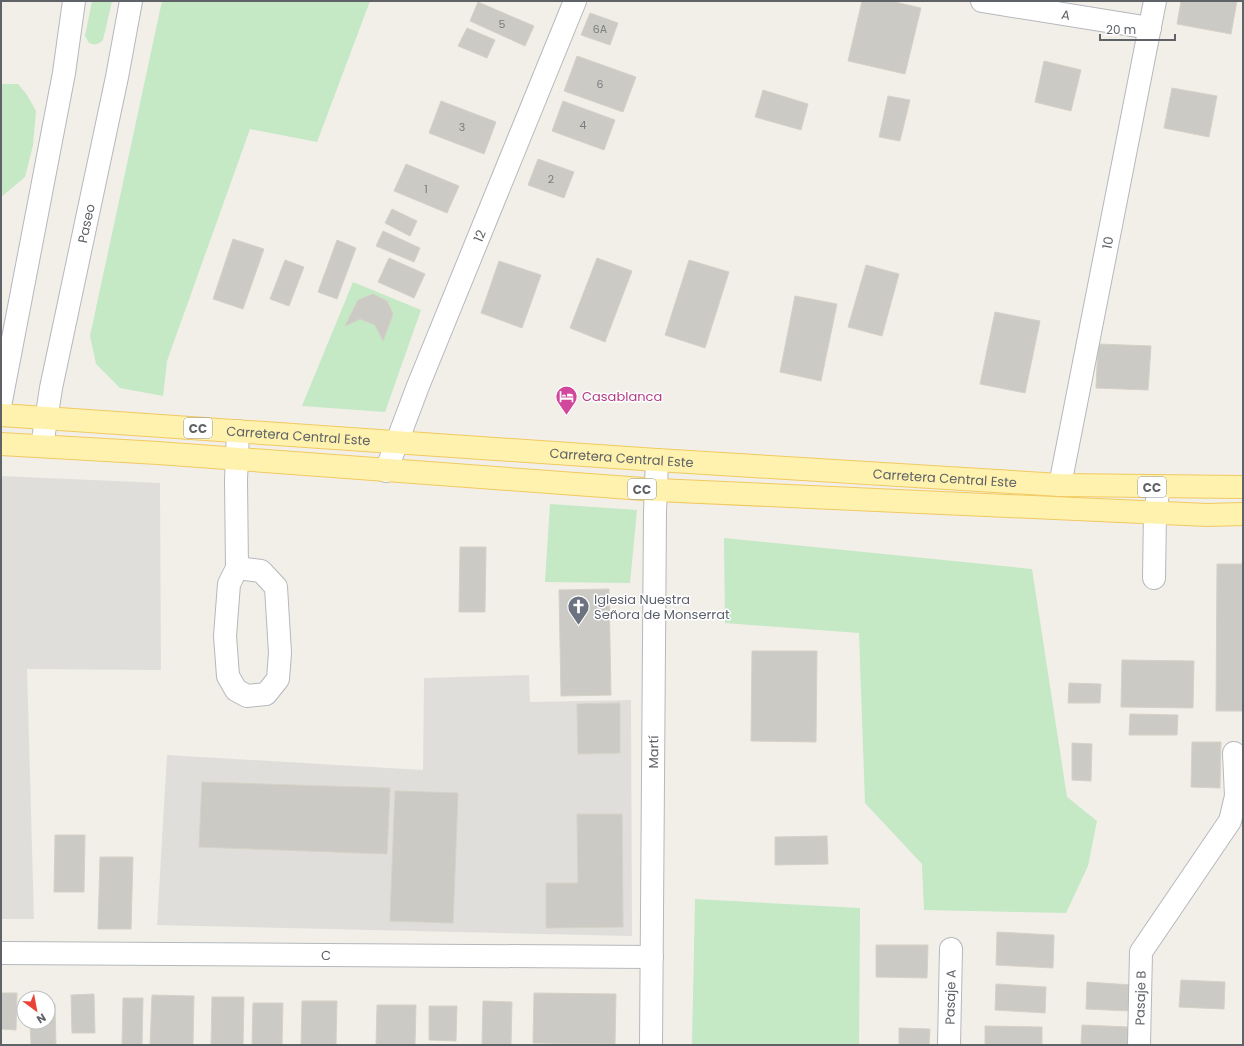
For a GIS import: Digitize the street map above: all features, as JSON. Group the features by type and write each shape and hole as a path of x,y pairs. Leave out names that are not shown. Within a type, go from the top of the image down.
{"main road":[{"name":"Carretera Central Este","path":"1,415 657,460 1060,485 1243,487"},
{"name":"Carretera Central Este","path":"1,444 237,459 655,490 1206,516 1243,514"}],"street":[{"path":"1,401 64,73 74,1"},
{"name":"Paseo","path":"42,446 46,418 131,1"},
{"name":"12","path":"386,471 396,442 575,1"},
{"name":"A","path":"982,1 1150,28"},
{"name":"10","path":"1060,485 1155,1"},
{"path":"237,568 261,571 276,587 280,653 278,679 266,694 247,696 236,690 228,676 225,636 229,584 237,568 238,431"},
{"name":"Martí","path":"651,1045 655,490 657,460"},
{"path":"1154,578 1155,513 1159,487"},
{"name":"Pasaje B","path":"1139,1045 1141,952 1230,821 1236,796 1234,753"},
{"name":"Pasaje A","path":"949,1045 951,949"},
{"name":"C","path":"1,953 652,957"}],"shaded area":[{"path":"1,476 160,483 161,670 27,669 34,919 1,919"},
{"path":"529,675 530,702 631,700 632,936 157,925 167,755 423,770 424,678"}],"green space":[{"path":"92,1 112,1 103,40 96,44 89,43 85,36"},
{"path":"162,1 370,1 317,142 250,129 167,361 163,396 120,388 96,364 90,336"},
{"path":"1,84 18,84 27,95 36,111 33,145 25,177 1,197"},
{"path":"353,282 421,310 385,412 302,406"},
{"path":"550,504 637,510 630,583 545,582"},
{"path":"724,538 1032,569 1067,797 1097,821 1088,866 1066,913 924,910 922,864 865,803 859,633 725,623"},
{"path":"695,899 860,908 859,1045 692,1045"}],"building":[{"path":"862,1 891,1 921,8 905,74 848,61"},
{"path":"1181,1 1237,1 1231,34 1177,24"},
{"path":"478,2 534,26 525,46 470,21"},
{"path":"590,13 618,23 610,45 581,35"},
{"path":"467,28 495,40 487,58 458,46"},
{"path":"577,56 636,77 623,112 564,91"},
{"path":"1044,61 1081,70 1071,111 1035,102"},
{"path":"1172,88 1217,96 1209,137 1164,128"},
{"path":"763,90 808,104 801,130 755,117"},
{"path":"888,96 910,100 900,141 879,137"},
{"path":"441,101 496,122 484,154 429,133"},
{"path":"563,101 615,120 604,150 552,131"},
{"path":"538,159 574,172 564,198 528,185"},
{"path":"406,164 459,186 447,213 394,191"},
{"path":"392,209 417,221 410,236 385,223"},
{"path":"383,231 420,248 414,262 376,246"},
{"path":"233,239 264,249 243,309 213,299"},
{"path":"337,240 356,248 337,299 318,292"},
{"path":"389,258 425,274 414,298 378,282"},
{"path":"597,258 632,271 605,342 570,328"},
{"path":"285,260 304,267 289,306 270,299"},
{"path":"689,260 729,272 705,348 665,335"},
{"path":"499,261 541,275 522,328 481,313"},
{"path":"866,265 899,274 882,336 848,327"},
{"path":"373,294 387,301 393,314 383,341 375,325 360,319 345,326 358,300"},
{"path":"795,296 837,304 821,381 780,372"},
{"path":"995,312 1040,321 1025,393 980,384"},
{"path":"1098,344 1151,346 1148,390 1096,388"},
{"path":"460,547 486,547 485,612 459,612"},
{"path":"1217,564 1243,564 1243,711 1216,711"},
{"path":"609,589 611,695 561,696 559,590"},
{"path":"752,651 817,651 816,742 751,741"},
{"path":"1122,660 1194,661 1193,708 1121,707"},
{"path":"1069,683 1101,684 1100,703 1068,703"},
{"path":"620,703 620,753 578,754 577,704"},
{"path":"1130,714 1178,715 1177,735 1129,735"},
{"path":"1192,742 1221,742 1220,788 1191,787"},
{"path":"1072,743 1092,744 1091,781 1072,780"},
{"path":"202,782 390,788 387,854 199,847"},
{"path":"395,791 458,793 453,923 390,921"},
{"path":"577,814 622,814 623,927 546,928 546,883 578,883"},
{"path":"55,835 85,835 84,892 54,892"},
{"path":"827,836 828,864 775,865 775,837"},
{"path":"100,857 133,857 131,929 98,929"},
{"path":"997,932 1054,935 1053,968 996,965"},
{"path":"876,945 928,945 927,978 876,977"},
{"path":"1181,980 1225,982 1224,1009 1179,1007"},
{"path":"1087,982 1132,985 1130,1011 1086,1009"},
{"path":"996,984 1046,987 1045,1013 995,1010"},
{"path":"1,993 16,993 16,1030 1,1029"},
{"path":"534,993 616,994 615,1044 533,1043"},
{"path":"94,994 95,1033 72,1033 71,995"},
{"path":"152,995 194,996 193,1045 150,1045"},
{"path":"212,997 244,997 243,1045 211,1045"},
{"path":"123,998 143,998 142,1045 122,1045"},
{"path":"302,1001 337,1001 336,1045 301,1045"},
{"path":"483,1001 512,1002 511,1045 482,1045"},
{"path":"253,1003 283,1003 282,1045 252,1045"},
{"path":"377,1005 416,1005 415,1045 376,1045"},
{"path":"429,1006 457,1006 456,1041 429,1040"},
{"path":"1082,1025 1129,1027 1128,1045 1081,1045"},
{"path":"985,1026 1042,1027 1042,1045 985,1045"},
{"path":"899,1028 930,1029 929,1045 899,1045"},
{"path":"30,1030 56,1030 56,1045 31,1045"}],"place":[{"name":"Casablanca","path":"567,416"},
{"name":"Iglesia Nuestra Señora de Monserrat","path":"578,626"}]}
